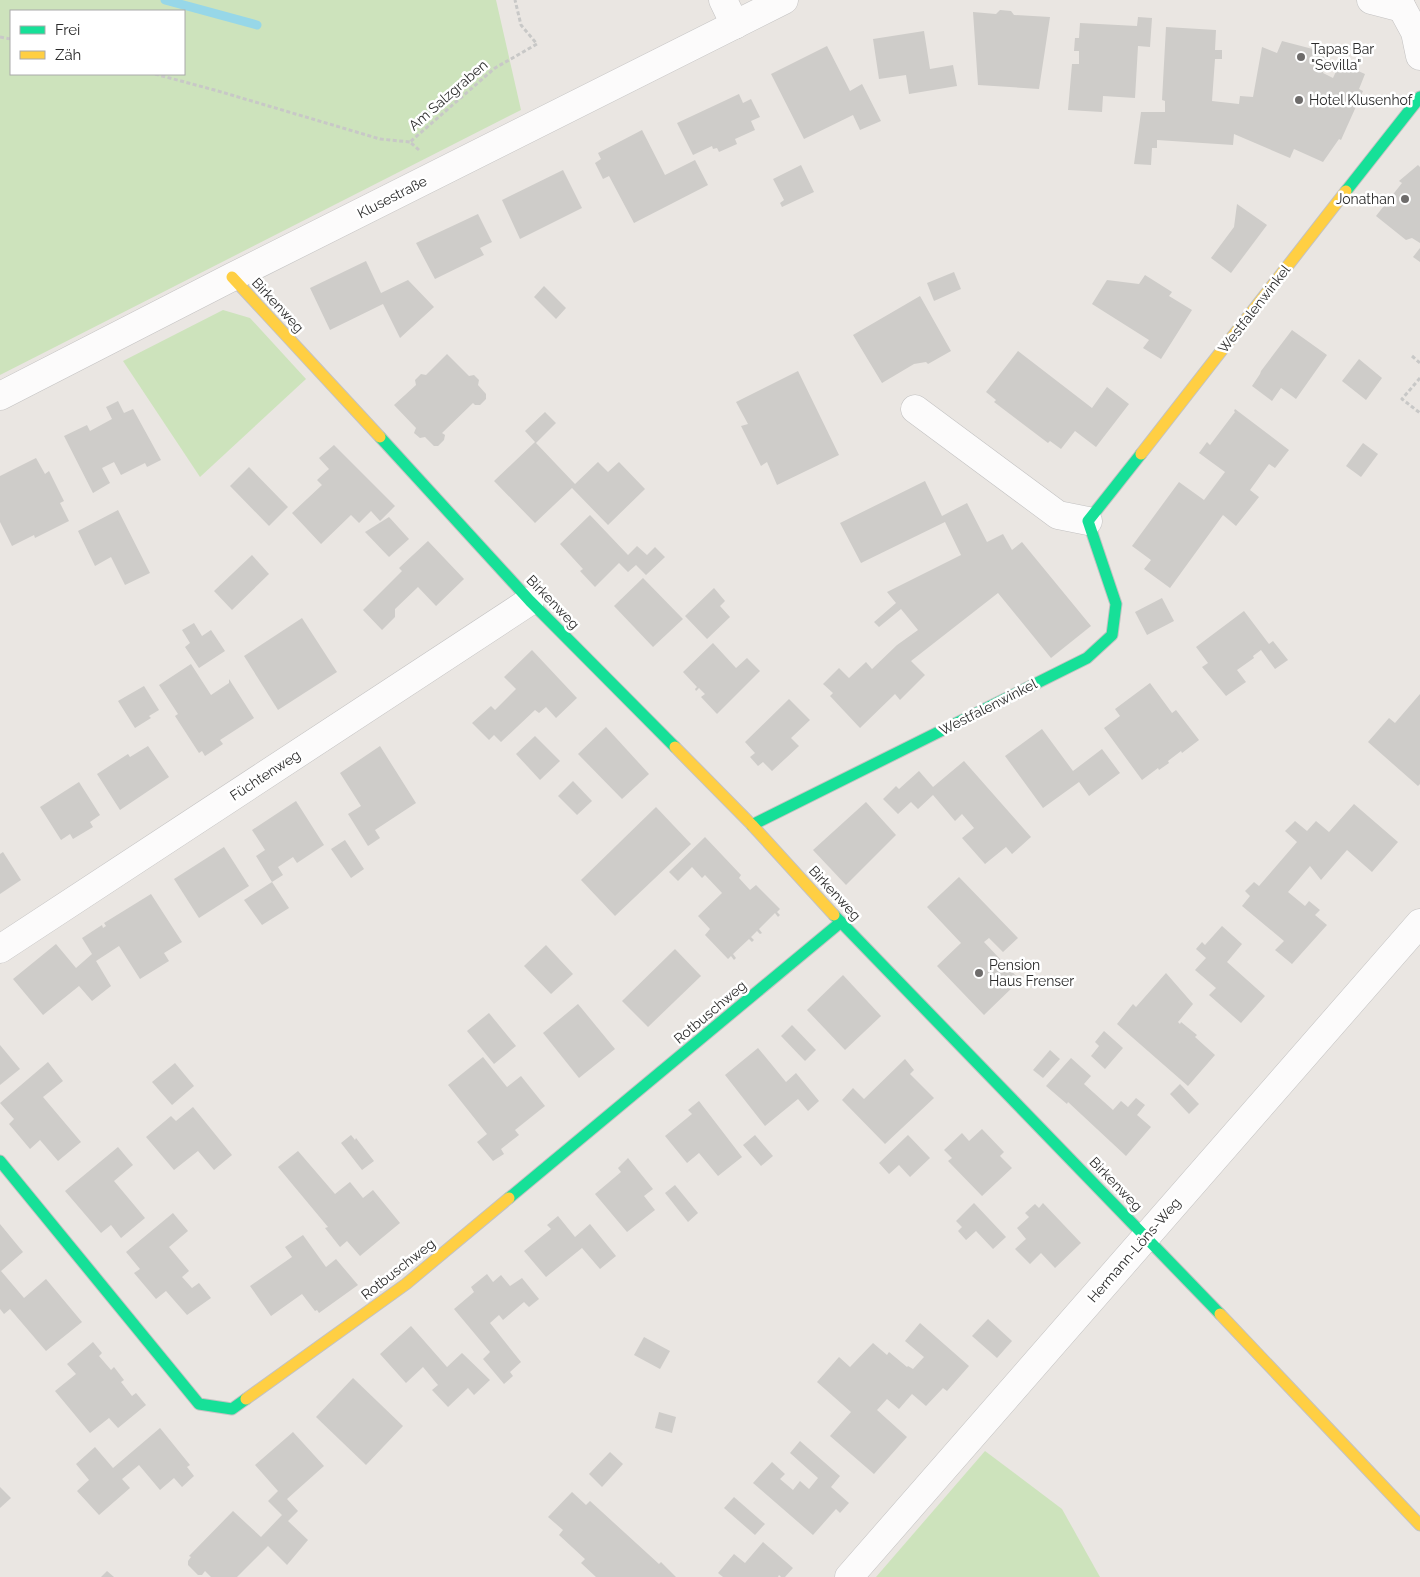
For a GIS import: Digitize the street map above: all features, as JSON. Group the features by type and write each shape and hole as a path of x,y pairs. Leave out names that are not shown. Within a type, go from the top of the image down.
{"street":[{"path":"723,0 735,25"},
{"name":"Klusestraße","path":"0,396 232,277 784,0"},
{"path":"1371,0 1404,4 1415,32 1420,56"},
{"name":"Westfalenwinkel","path":"752,825 1087,658 1112,635 1116,604 1088,521 1420,96"},
{"name":"Birkenweg","path":"232,277 530,601 752,825 841,922 1138,1228 1420,1525"},
{"path":"915,409 1058,515 1088,521"},
{"name":"Füchtenweg","path":"0,949 530,601"},
{"name":"Rotbuschweg","path":"0,1162 199,1404 232,1409 406,1284 841,922"},
{"name":"Hermann-Löns-Weg","path":"849,1577 1138,1228 1420,923"}],"path":[{"name":"Am Salzgraben","path":"441,172 410,142 495,68 537,44 521,25 515,0"},
{"path":"159,75 218,90 380,139 410,142"},
{"path":"1412,356 1420,363"},
{"path":"1420,378 1402,399 1420,413"}],"green space":[{"path":"0,0 496,0 521,110 0,375"},
{"path":"223,310 250,318 306,379 200,477 123,361"},
{"path":"985,1451 1062,1509 1100,1577 876,1577"}],"building":[{"path":"1000,10 1011,11 1014,15 1050,17 1039,89 978,85 973,12 996,14"},
{"path":"1138,17 1152,18 1150,47 1138,46 1135,98 1103,96 1102,112 1068,110 1072,64 1079,64 1079,51 1074,51 1075,38 1079,38 1080,23 1137,26"},
{"path":"1166,27 1216,30 1215,50 1222,50 1222,59 1215,59 1212,101 1239,104 1240,96 1253,97 1262,47 1277,53 1282,41 1328,53 1323,73 1333,78 1340,63 1365,74 1359,89 1363,91 1341,140 1339,139 1323,162 1294,149 1290,158 1234,134 1233,145 1157,140 1157,148 1152,148 1151,165 1134,164 1141,112 1165,112 1165,101 1162,100"},
{"path":"924,31 930,69 953,65 957,86 909,94 906,75 879,79 873,39"},
{"path":"827,46 850,91 862,84 881,121 860,130 853,115 804,139 771,74"},
{"path":"739,94 743,103 751,99 760,117 751,121 755,130 735,139 737,144 719,152 717,148 713,149 712,146 693,155 677,123"},
{"path":"642,130 665,175 695,160 708,185 634,223 609,176 603,179 595,163 601,159 598,153"},
{"path":"801,165 814,192 782,207 780,203 784,200 773,179"},
{"name":"Jonathan","path":"1418,165 1420,167 1420,243 1412,238 1406,240 1376,216 1402,183 1399,181"},
{"path":"563,170 582,208 520,239 502,200"},
{"path":"1237,204 1267,225 1231,273 1211,258 1234,227"},
{"path":"478,214 492,242 480,248 484,255 435,279 416,243"},
{"path":"1420,248 1420,262 1413,257"},
{"path":"366,261 381,293 408,280 434,307 400,338 383,304 330,330 310,288"},
{"path":"954,272 961,289 934,301 927,283"},
{"path":"1145,275 1172,292 1169,296 1192,310 1161,359 1143,348 1149,340 1092,304 1107,280 1139,284"},
{"path":"544,286 566,308 556,319 534,297"},
{"path":"920,296 951,351 928,364 926,362 914,364 882,383 853,335"},
{"path":"1292,330 1327,355 1296,399 1281,388 1272,401 1252,386"},
{"path":"1018,351 1092,408 1107,387 1129,404 1096,447 1075,431 1061,449 1050,441 1048,443 994,402 996,400 986,392"},
{"path":"447,354 469,376 474,375 479,380 478,385 486,394 486,399 480,405 473,403 442,433 445,435 444,440 438,446 434,446 425,437 420,438 414,433 416,428 394,405 416,385 415,380 421,374 426,375"},
{"path":"1359,359 1382,378 1366,400 1342,381"},
{"path":"798,371 839,455 777,485 767,462 761,466 741,426 748,424 736,402"},
{"path":"118,401 124,413 133,409 161,460 147,467 145,463 121,475 114,462 102,468 110,483 93,493 64,436 87,425 90,431 112,419 106,407"},
{"path":"1235,409 1289,450 1275,468 1269,464 1250,490 1259,497 1236,526 1223,515 1170,588 1144,569 1151,560 1132,546 1179,482 1204,500 1225,472 1199,453 1207,442 1210,445 1235,412"},
{"path":"545,412 556,423 536,443 575,484 598,462 608,472 619,462 645,489 608,525 572,488 535,523 494,481 535,442 525,431"},
{"path":"1363,443 1378,454 1361,477 1346,466"},
{"path":"334,445 395,506 380,521 371,511 359,523 351,515 321,544 292,513 322,485 317,480 329,469 319,458"},
{"path":"36,458 45,474 49,471 64,501 60,503 69,521 35,538 34,535 12,546 0,522 0,476"},
{"path":"249,467 288,507 269,526 230,486"},
{"path":"925,481 942,516 967,503 987,542 1003,534 1012,550 1022,542 1091,626 1051,658 998,593 911,661 925,675 900,700 895,694 860,728 830,696 833,693 823,684 839,668 849,678 866,662 872,669 897,645 918,630 901,609 879,627 874,622 896,603 887,592 961,555 945,522 861,563 840,523"},
{"path":"118,510 150,573 125,585 111,557 95,566 78,531"},
{"path":"590,515 628,555 637,546 647,555 655,547 665,557 646,575 636,565 628,572 619,563 595,587 580,571 583,569 560,544"},
{"path":"389,517 409,539 389,557 365,532"},
{"path":"428,541 464,579 436,606 418,587 395,609 395,617 382,630 363,610 402,571 399,568"},
{"path":"252,555 269,574 232,610 214,591"},
{"path":"643,578 683,619 653,647 614,606"},
{"path":"714,588 725,601 720,606 730,617 707,639 685,616"},
{"path":"1162,598 1174,621 1147,635 1135,612"},
{"path":"1244,611 1269,644 1273,641 1288,660 1275,669 1261,650 1253,656 1254,658 1237,670 1246,682 1226,696 1202,667 1208,663 1196,647"},
{"path":"302,618 337,672 278,710 244,656"},
{"path":"194,623 202,636 211,630 225,651 199,668 185,647 190,643 182,630"},
{"path":"713,643 736,668 747,658 760,671 717,714 701,697 705,694 699,688 696,691 697,687 683,672"},
{"path":"532,650 577,698 556,718 546,707 539,713 535,710 501,742 494,735 489,740 472,723 491,706 495,710 516,689 504,677"},
{"path":"191,664 211,695 229,683 229,679 254,718 220,740 223,744 205,756 202,751 199,753 175,716 178,714 159,685"},
{"path":"1150,683 1172,713 1176,710 1199,740 1182,753 1181,751 1168,761 1169,763 1159,770 1158,768 1142,780 1104,728 1120,716 1115,709"},
{"path":"144,686 159,710 149,716 151,718 135,728 118,701"},
{"path":"1420,694 1420,784 1418,786 1368,742 1389,718 1395,723"},
{"path":"789,699 810,720 791,738 799,746 772,771 763,762 758,766 750,757 755,753 745,742"},
{"path":"606,727 649,774 622,799 578,754"},
{"path":"1042,729 1073,771 1102,749 1120,773 1089,796 1079,782 1043,808 1005,756"},
{"path":"535,736 560,761 540,780 516,754"},
{"path":"148,746 169,777 120,810 97,774 128,754 130,757"},
{"path":"380,746 416,803 375,830 380,838 368,846 348,814 361,806 340,773"},
{"path":"964,761 1031,837 1012,854 1006,847 985,864 962,838 974,828 962,814 955,821 933,795 918,809 911,802 898,814 883,799 896,786 899,789 919,771 933,787"},
{"path":"573,781 592,801 577,815 558,796"},
{"path":"79,782 100,815 90,822 93,827 73,839 70,834 61,840 40,807"},
{"path":"296,801 324,845 297,863 293,857 278,867 283,875 272,882 256,856 265,850 252,830"},
{"path":"866,802 896,835 846,885 813,850"},
{"path":"1354,804 1398,842 1372,872 1347,850 1321,880 1310,866 1288,892 1305,906 1309,901 1320,910 1315,915 1327,925 1292,964 1275,950 1284,941 1242,906 1250,896 1245,891 1254,882 1259,886 1297,842 1285,831 1295,821 1307,831 1316,821 1329,832"},
{"path":"656,807 691,844 615,916 581,880"},
{"path":"705,837 741,875 739,878 750,890 756,885 780,909 777,912 780,915 778,917 775,913 759,929 762,933 760,934 757,931 751,937 754,940 752,942 749,939 733,954 736,958 734,960 731,956 728,959 705,935 710,929 698,916 722,893 705,875 702,878 692,867 678,881 669,872"},
{"path":"345,840 364,869 351,878 331,849"},
{"path":"224,847 249,886 199,918 174,879"},
{"path":"3,852 21,880 0,894 0,854"},
{"path":"959,877 1018,938 1003,952 989,938 984,942 1020,980 984,1015 937,966 961,943 927,907"},
{"path":"272,882 289,908 262,925 244,900"},
{"path":"151,894 182,942 164,953 169,961 140,979 119,946 96,961 111,986 92,1001 79,986 43,1015 13,979 56,944 76,968 92,954 82,938 102,925 103,928 106,926 104,923"},
{"path":"1222,926 1242,944 1227,962 1265,996 1241,1023 1209,995 1216,988 1195,970 1206,958 1196,949 1202,942 1205,945"},
{"path":"546,945 573,974 551,994 524,966"},
{"path":"675,949 701,976 648,1027 622,1001"},
{"path":"1166,973 1193,1004 1178,1022 1180,1024 1181,1022 1197,1035 1195,1037 1215,1055 1188,1086 1117,1024 1133,1004 1136,1007"},
{"path":"843,975 881,1016 845,1050 807,1010"},
{"path":"578,1004 615,1049 579,1078 543,1033"},
{"path":"489,1013 516,1046 494,1064 467,1031"},
{"path":"792,1025 816,1050 805,1061 781,1036"},
{"path":"1104,1031 1123,1048 1105,1069 1091,1056 1099,1046 1095,1042"},
{"path":"0,1045 20,1069 0,1085"},
{"path":"758,1048 786,1082 796,1073 819,1101 808,1111 798,1099 765,1126 725,1075"},
{"path":"1050,1050 1060,1059 1043,1078 1033,1070"},
{"path":"483,1057 507,1087 521,1076 545,1106 515,1130 519,1135 501,1149 504,1154 493,1161 477,1142 487,1134 448,1085"},
{"path":"1071,1058 1091,1076 1084,1084 1113,1110 1121,1101 1128,1107 1136,1098 1145,1105 1137,1115 1151,1127 1126,1156 1068,1102 1067,1104 1046,1086"},
{"path":"905,1059 914,1070 910,1074 934,1098 885,1144 842,1100 853,1088 864,1099"},
{"path":"48,1062 63,1081 43,1097 81,1142 58,1161 40,1140 30,1149 9,1124 14,1119 0,1103"},
{"path":"175,1063 194,1086 172,1105 152,1082"},
{"path":"1180,1084 1199,1104 1189,1114 1170,1094"},
{"path":"699,1101 742,1157 718,1176 699,1153 687,1163 665,1136 692,1114 688,1110"},
{"path":"193,1107 232,1155 214,1170 198,1151 174,1170 146,1137 171,1116 176,1121"},
{"path":"982,1129 1004,1152 1000,1156 1012,1168 982,1196 948,1161 952,1158 944,1150 962,1133 969,1141"},
{"path":"351,1135 355,1140 356,1138 374,1161 362,1170 341,1143"},
{"path":"755,1135 773,1156 761,1166 743,1145"},
{"path":"908,1135 930,1158 910,1177 899,1165 889,1174 879,1163"},
{"path":"118,1147 133,1165 114,1181 145,1218 121,1238 111,1225 101,1233 65,1191"},
{"path":"298,1151 335,1194 350,1182 363,1198 373,1190 400,1223 360,1256 347,1241 340,1247 325,1228 328,1227 278,1167"},
{"path":"628,1158 653,1189 644,1196 655,1210 627,1232 595,1194 621,1172 618,1168"},
{"path":"675,1185 698,1213 688,1222 665,1193"},
{"path":"974,1203 1006,1237 993,1249 976,1231 966,1240 958,1231 962,1227 956,1221"},
{"path":"1043,1203 1081,1243 1055,1268 1041,1253 1030,1264 1015,1249 1026,1239 1017,1228 1029,1217 1025,1213 1035,1204 1039,1208"},
{"path":"173,1213 188,1231 169,1247 189,1271 182,1277 192,1288 199,1283 211,1298 187,1315 166,1291 156,1299 134,1273 140,1269 126,1252"},
{"path":"558,1216 575,1237 590,1224 616,1256 600,1269 582,1248 546,1277 524,1251 551,1229 547,1225"},
{"path":"0,1224 23,1252 1,1271 24,1298 46,1279 82,1322 46,1351 10,1309 4,1314 0,1309"},
{"path":"303,1235 326,1267 336,1259 358,1285 319,1313 317,1310 315,1311 302,1294 271,1316 250,1286 292,1257 285,1247"},
{"path":"487,1274 493,1282 501,1275 510,1286 522,1278 539,1299 529,1307 524,1302 503,1320 499,1315 490,1323 521,1362 510,1372 513,1376 504,1384 483,1359 490,1352 454,1309 474,1292 471,1287"},
{"path":"988,1319 1012,1341 997,1358 972,1336"},
{"path":"920,1323 969,1366 947,1391 943,1388 926,1406 912,1394 899,1409 887,1399 877,1410 907,1437 874,1474 830,1436 851,1412 817,1382 839,1357 850,1367 873,1343 887,1355 889,1352 907,1367 913,1369 924,1357 905,1341"},
{"path":"411,1326 447,1367 462,1353 490,1380 474,1395 468,1388 448,1407 432,1390 438,1385 423,1367 406,1383 380,1354"},
{"path":"644,1337 670,1351 660,1369 634,1355"},
{"path":"93,1342 102,1353 99,1356 111,1370 114,1367 124,1380 121,1382 132,1396 136,1393 146,1405 118,1428 109,1418 90,1433 55,1391 76,1374 67,1364"},
{"path":"353,1378 403,1426 366,1465 316,1417"},
{"path":"659,1412 676,1417 672,1433 655,1428"},
{"path":"160,1428 190,1465 187,1467 194,1476 182,1487 174,1478 160,1490 139,1465 122,1479 130,1488 99,1515 77,1491 89,1480 76,1464 95,1447 113,1468"},
{"path":"293,1432 324,1466 287,1499 298,1511 288,1521 308,1540 287,1565 268,1546 237,1577 211,1577 205,1571 202,1575 198,1575 188,1565 191,1557 189,1556 233,1511 261,1537 282,1515 268,1501 278,1491 255,1465"},
{"path":"800,1441 840,1476 831,1487 849,1503 840,1513 836,1509 813,1535 753,1483 772,1462 785,1474 780,1479 793,1490 800,1481 809,1489 818,1478 790,1453"},
{"path":"610,1452 623,1464 602,1487 589,1474"},
{"path":"0,1487 11,1498 0,1508"},
{"path":"572,1492 586,1505 590,1501 659,1564 661,1562 676,1577 596,1577 581,1563 585,1559 559,1535 563,1530 548,1517"},
{"path":"734,1497 765,1524 755,1535 724,1508"},
{"path":"763,1542 793,1568 785,1577 779,1575 778,1577 723,1577 718,1573 734,1554 745,1563"},
{"path":"107,1571 114,1577 101,1577"}],"waterway":[{"path":"165,0 257,25"}],"traffic: fast":[{"path":"1346,191 1420,97"},
{"path":"380,437 530,601 675,747"},
{"path":"752,825 1087,658 1112,635 1116,604 1088,521 1141,454"},
{"path":"834,915 1220,1314"},
{"path":"509,1198 841,922"},
{"path":"0,1161 199,1404 232,1409 246,1399"}],"traffic: slow":[{"path":"1141,454 1346,191"},
{"path":"232,277 380,437"},
{"path":"675,747 752,825 834,915"},
{"path":"246,1399 406,1284 509,1198"},
{"path":"1220,1314 1420,1525"}],"place":[{"name":"Tapas Bar \"Sevilla\"","path":"1301,57"},
{"name":"Hotel Klusenhof","path":"1299,100"},
{"name":"Jonathan","path":"1405,199"},
{"name":"Pension Haus Frenser","path":"979,973"}]}
